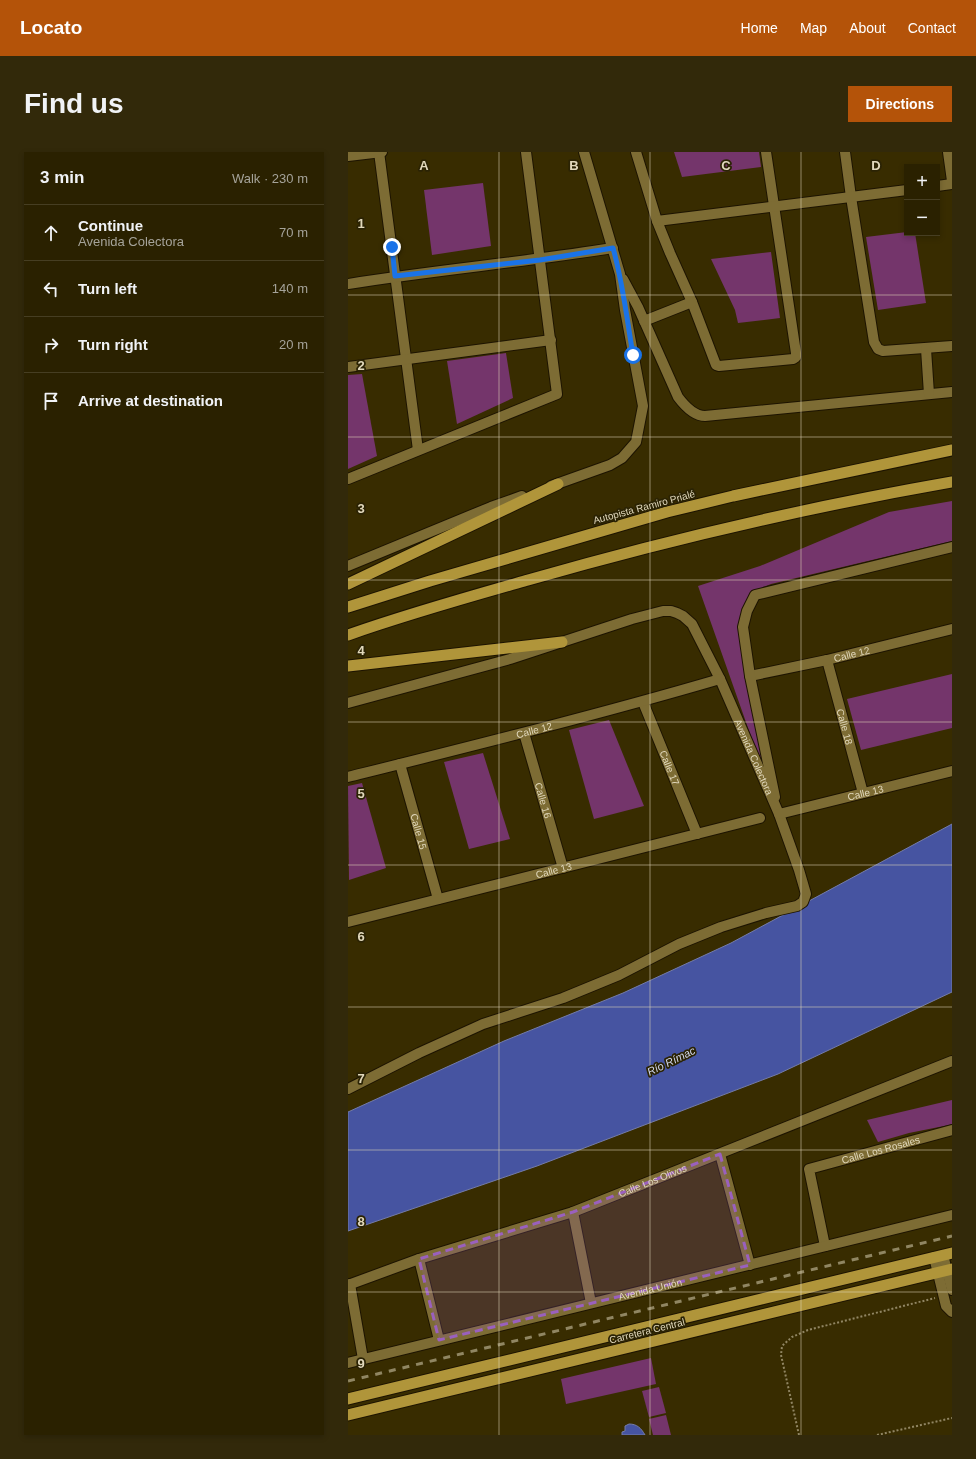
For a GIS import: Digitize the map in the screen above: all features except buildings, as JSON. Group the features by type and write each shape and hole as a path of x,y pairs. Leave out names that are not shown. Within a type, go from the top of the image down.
{"highway":[{"name":"Autopista Ramiro Prialé","path":"348,607 437,579 667,512 733,496 952,450"},
{"path":"348,634 467,597 586,563 790,514 952,482"},
{"path":"348,584 558,484"},
{"path":"348,666 562,642"},
{"name":"Carretera Central","path":"348,1399 943,1255"},
{"name":"Carretera Central","path":"348,1416 946,1271"}],"street":[{"path":"348,156 380,152 418,450"},
{"path":"348,479 557,394 526,152"},
{"path":"348,566 491,508 610,465 622,458 636,442 643,406 625,310 620,274 584,152"},
{"path":"636,152 657,221 718,366 795,358 796,353 766,152"},
{"path":"845,152 874,342 878,349 884,351 952,346"},
{"path":"940,185 952,183 948,152"},
{"path":"657,221 904,190"},
{"path":"348,284 395,276 540,260 613,248"},
{"path":"620,274 644,321 678,397 686,406 701,416 952,392"},
{"path":"644,321 692,302"},
{"path":"348,366 551,340"},
{"path":"926,349 929,394"},
{"path":"778,814 750,676 743,627 746,611 755,595 952,547"},
{"name":"Avenida Colectora","path":"348,1089 419,1053 483,1024 563,998 619,975 679,944 721,927 766,913 797,906 803,902 806,894 799,870 778,814 720,679 692,624 677,612 663,611 632,619 562,642"},
{"name":"Calle 12","path":"750,676 827,660 952,629"},
{"path":"348,703 510,659 562,642"},
{"name":"Calle 18","path":"827,660 864,793"},
{"name":"Calle 12","path":"348,777 643,702 720,679"},
{"name":"Calle 17","path":"643,702 698,834"},
{"name":"Calle 16","path":"524,733 563,868"},
{"name":"Calle 15","path":"400,764 438,899"},
{"name":"Calle 13","path":"778,814 952,771"},
{"name":"Calle 13","path":"348,922 760,818"},
{"name":"Calle Los Olivos","path":"349,1285 419,1259 573,1212 952,1061"},
{"name":"Calle Los Rosales","path":"825,1246 809,1169 952,1130"},
{"path":"720,1154 750,1265"},
{"path":"573,1212 591,1303"},
{"name":"Avenida Unión","path":"348,1362 952,1215"},
{"path":"943,1255 952,1290"},
{"path":"419,1259 438,1340"},
{"path":"946,1271 943,1296 946,1306 952,1312"},
{"path":"349,1285 363,1359"}],"path":[{"path":"799,1435 781,1355 782,1346 792,1337 808,1330 943,1296"},
{"path":"877,1435 952,1418"}],"highlighted area":[{"path":"720,1154 750,1265 439,1340 419,1259 573,1212"}],"shaded area":[{"path":"674,152 759,152 761,167 682,177"},
{"path":"483,183 491,246 432,255 424,190"},
{"path":"904,232 904,236 915,236 926,303 878,310 866,237"},
{"path":"771,252 780,318 738,323 735,310 711,259"},
{"path":"506,353 513,398 457,424 447,361"},
{"path":"362,374 377,456 348,469 348,375"},
{"path":"952,501 952,541 771,584 752,592 744,609 768,773 760,762 698,586 760,566 889,512"},
{"path":"952,674 952,728 861,750 847,699"},
{"path":"609,720 644,806 594,819 569,730"},
{"path":"483,753 510,839 469,849 444,762"},
{"path":"362,783 386,868 349,880 348,786"},
{"path":"952,1100 952,1124 909,1133 878,1142 867,1120"},
{"path":"651,1358 656,1384 566,1404 561,1379"},
{"path":"659,1387 666,1413 649,1417 642,1391"},
{"path":"666,1415 671,1435 653,1435 649,1419"}],"water":[{"name":"Río Rímac","path":"952,824 952,992 778,1074 537,1166 348,1231 348,1112 504,1041 623,993 731,943"},
{"path":"629,1424 638,1427 645,1435 622,1435 622,1432 625,1431 625,1426"}],"railway":[{"path":"348,1381 952,1236"}],"route":[{"path":"392,247 395,276 540,260 613,248 620,274 633,355"}]}
